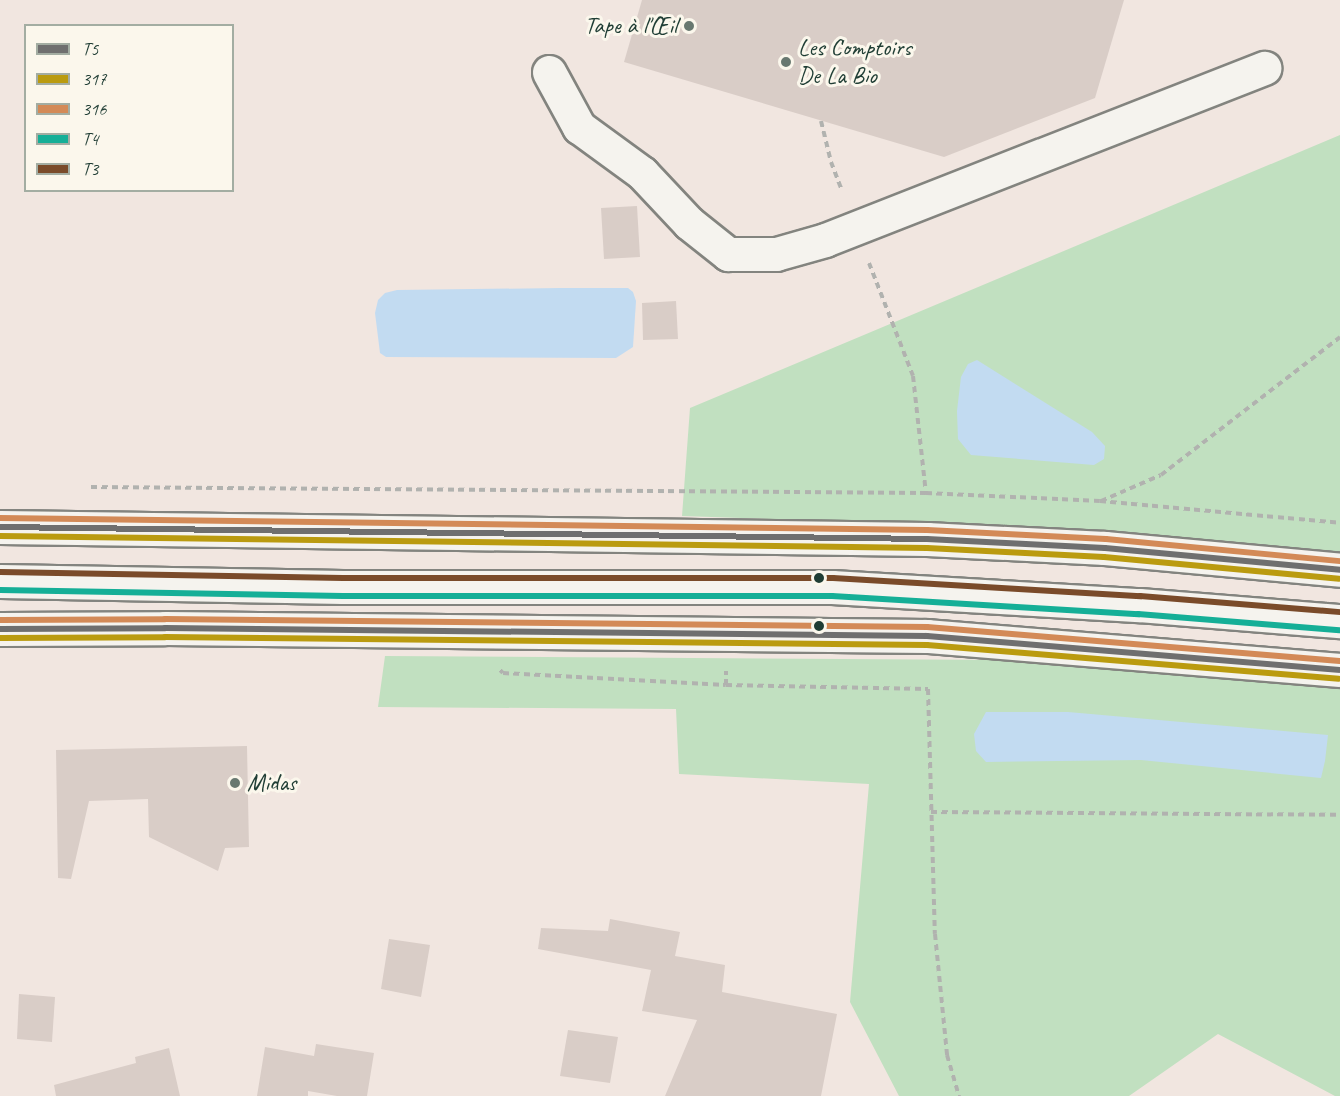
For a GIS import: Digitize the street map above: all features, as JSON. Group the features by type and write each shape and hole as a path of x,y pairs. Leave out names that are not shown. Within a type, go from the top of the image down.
{"main road":[{"path":"549,72 579,127 642,173 689,223 728,254 776,254 825,240 1265,68"},
{"path":"0,527 927,539 1105,548 1340,570"},
{"path":"0,581 343,587 832,587 1139,605 1340,621"},
{"path":"0,629 165,628 927,636 1340,670"}],"path":[{"path":"821,121 831,162 913,376 926,493"},
{"path":"1100,501 1161,475 1340,337"},
{"path":"83,487 926,493 1100,501 1340,523"},
{"path":"928,689 935,934 947,1055 959,1096"},
{"path":"931,812 1340,815"}],"green space":[{"path":"1340,135 1340,554 1013,527 682,516 690,408"},
{"path":"385,656 1002,660 1340,689 1340,1096 1335,1096 1218,1034 1129,1096 899,1096 850,1002 869,784 679,774 676,709 378,707"}],"water":[{"path":"628,288 633,292 636,301 633,347 616,358 386,357 380,353 375,313 378,300 385,293 397,290"},
{"path":"977,360 1092,432 1105,446 1104,459 1094,465 971,455 958,439 957,411 961,377 968,364"},
{"path":"986,712 1068,712 1328,735 1321,778 1141,760 986,762 976,751 974,734"}],"building":[{"path":"642,0 1124,0 1095,98 944,157 624,62"},
{"path":"637,206 640,257 604,259 601,208"},
{"path":"676,301 678,339 643,340 642,303"},
{"path":"247,746 249,847 225,848 218,871 149,837 148,799 89,801 71,879 58,878 56,750"},
{"path":"610,919 680,932 675,956 725,965 722,992 837,1014 821,1096 665,1096 697,1020 642,1011 651,970 538,949 541,928 608,931"},
{"path":"389,939 430,945 421,997 381,989"},
{"path":"19,994 55,997 52,1042 17,1039"},
{"path":"568,1030 618,1037 610,1083 560,1076"},
{"path":"316,1044 374,1053 367,1096 337,1096 308,1091 308,1096 257,1096 265,1047 314,1056"},
{"path":"169,1048 180,1096 56,1096 54,1085 136,1063 135,1057"}],"transit line":[{"name":"316","path":"0,518 927,530 1106,539 1340,561"},
{"name":"T5","path":"0,527 927,539 1105,548 1340,570"},
{"name":"317","path":"0,536 927,548 1104,557 1339,579"},
{"name":"T3","path":"0,572 343,578 833,578 1140,596 1340,612"},
{"name":"T4","path":"0,590 343,596 832,596 1138,614 1339,630"},
{"name":"316","path":"0,620 165,619 927,627 1340,661"},
{"name":"T5","path":"0,629 165,628 927,636 1340,670"},
{"name":"317","path":"0,638 165,637 927,645 1339,679"}],"place":[{"name":"Tape à l'Œil","path":"689,26"},
{"name":"Les Comptoirs De La Bio","path":"786,62"},
{"name":"Midas","path":"235,783"}]}
